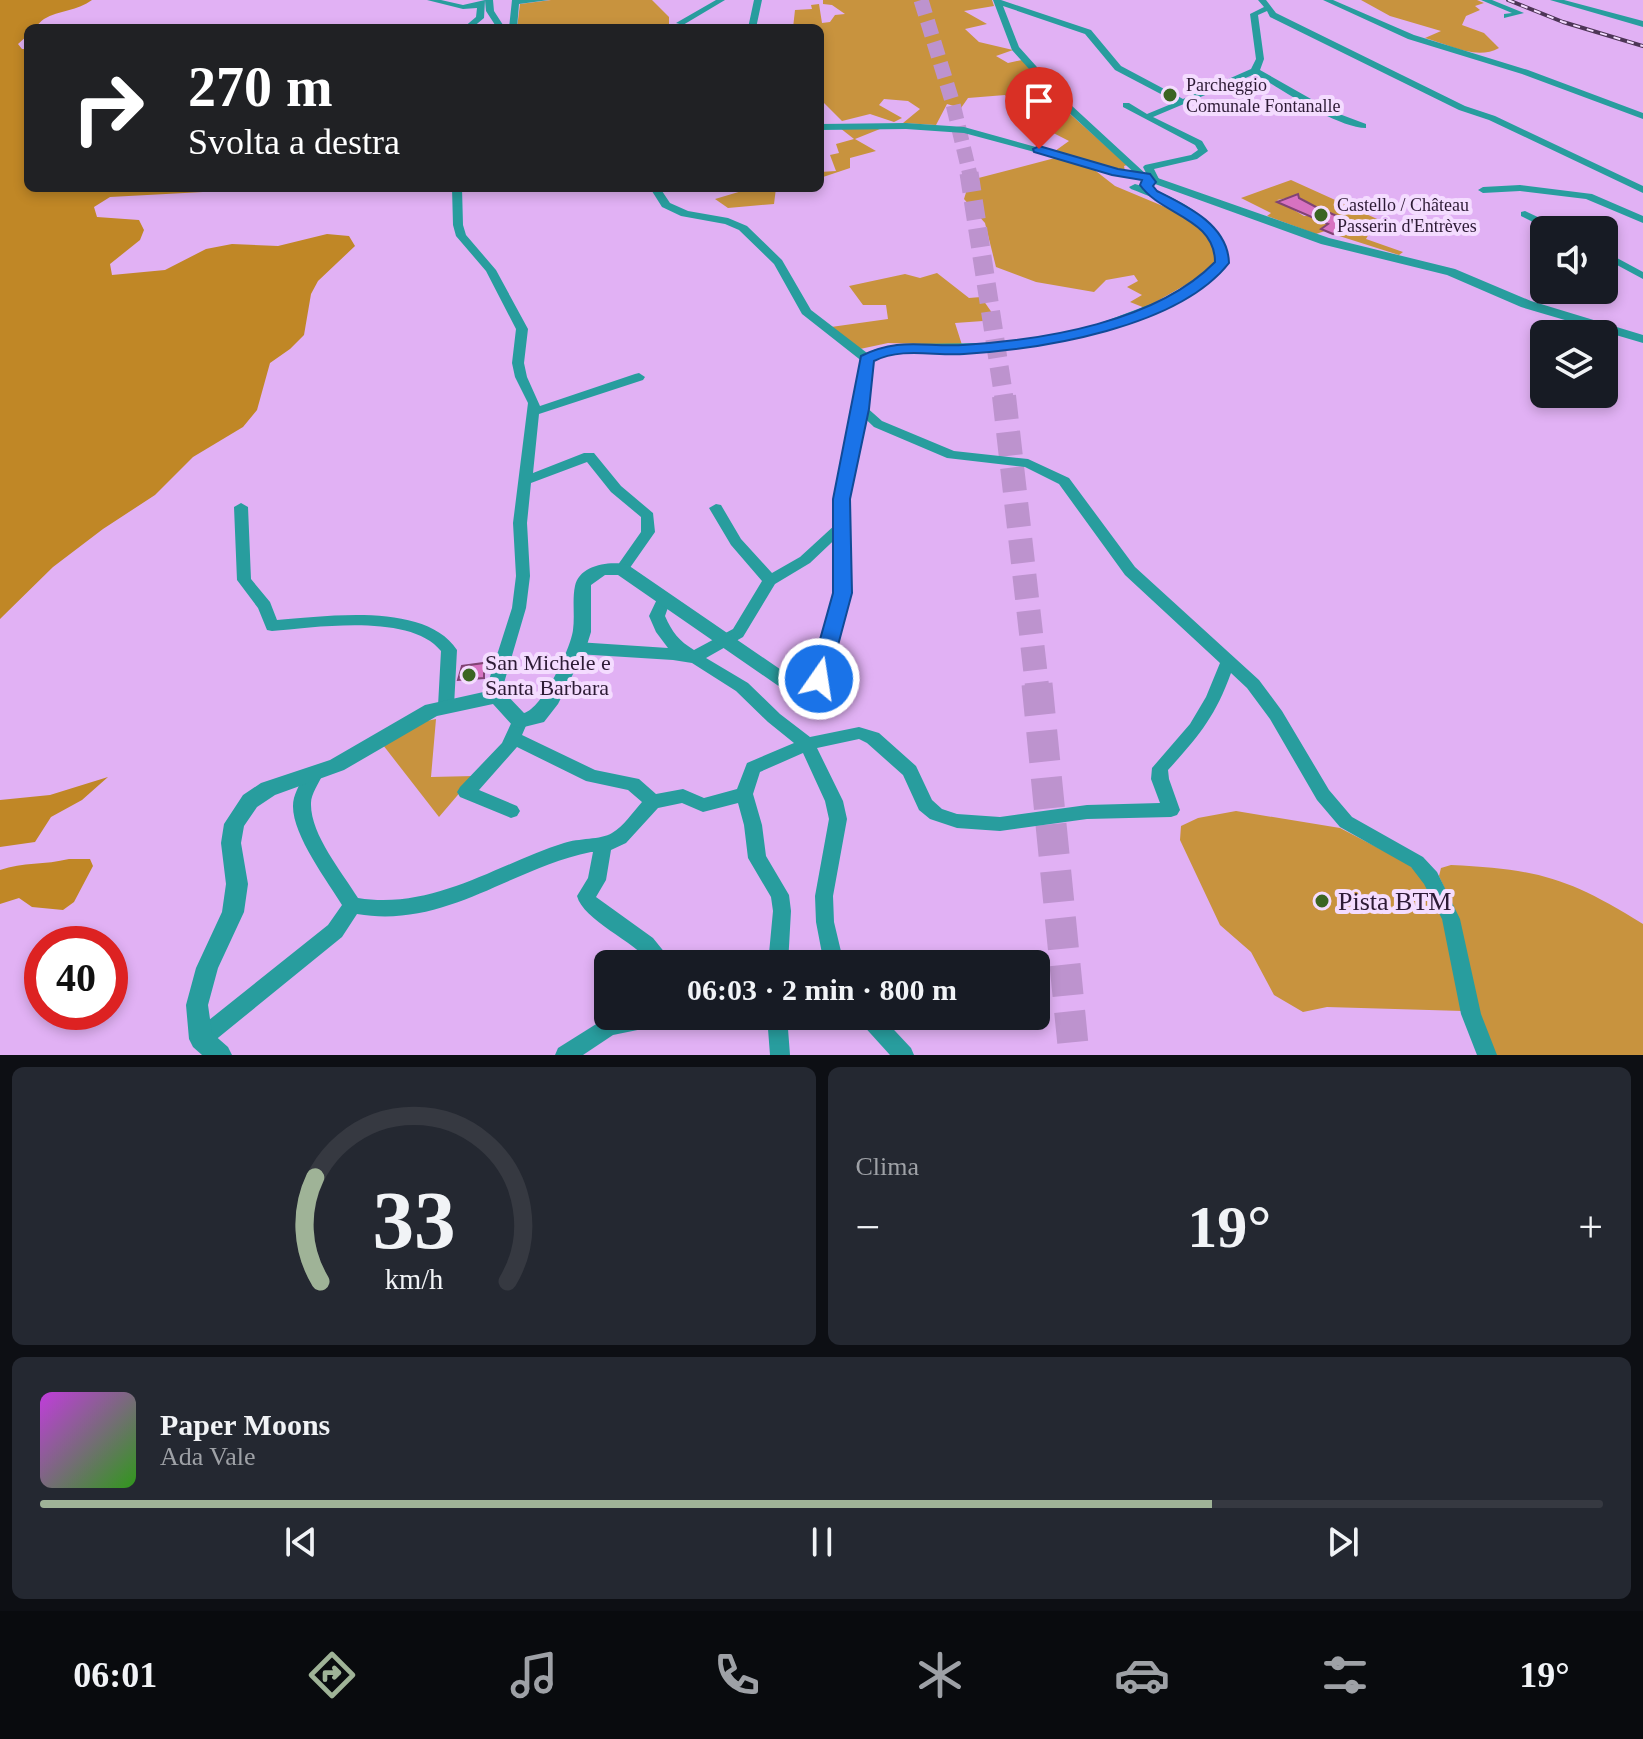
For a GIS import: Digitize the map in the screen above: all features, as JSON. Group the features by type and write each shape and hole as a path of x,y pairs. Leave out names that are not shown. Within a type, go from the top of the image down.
{"street":[{"path":"431,0 463,7 484,2"},
{"path":"514,24 517,1 545,0"},
{"path":"680,23 721,0"},
{"path":"753,24 758,0"},
{"path":"1327,0 1400,33 1539,77 1643,116"},
{"path":"1485,0 1520,13 1507,16"},
{"path":"1554,0 1643,24"},
{"path":"998,1 1088,32 1118,68 1183,102"},
{"path":"867,359 888,348 960,349 1065,338 1110,325 1168,302 1215,273 1222,263 1222,248 1204,225 1140,180 1015,48 998,1"},
{"path":"472,24 480,18 484,2"},
{"path":"484,2 498,24"},
{"path":"1146,117 1255,71 1260,59 1254,14 1261,3"},
{"path":"1261,3 1291,18"},
{"path":"1261,3 1462,108 1492,118 1643,190"},
{"path":"1255,71 1331,114 1363,126"},
{"path":"1126,105 1199,143 1203,151 1194,157 1160,163 1147,170 1140,180"},
{"path":"824,127 949,128 995,137 1140,180 1172,186 1325,241 1451,272 1526,304 1643,339"},
{"path":"1104,140 1124,144 1137,157 1160,163"},
{"path":"1483,190 1520,188 1588,196 1643,220"},
{"path":"457,192 461,236 491,270 522,329 518,363 521,377 534,403 520,523 523,576 519,608 496,683 497,696 520,721"},
{"path":"658,192 666,205 685,214 728,221 743,228 778,262 806,312 867,359"},
{"path":"1525,214 1530,216"},
{"path":"1618,262 1643,276"},
{"path":"520,721 537,717 577,648 582,632 583,584 596,571 622,569 724,641 793,684 807,685 819,679 842,593 844,477 861,409 867,359"},
{"path":"534,412 639,377"},
{"path":"861,409 878,424 952,455 1028,463 1064,481 1130,571 1253,684 1323,795 1346,822 1417,862 1431,878 1451,919 1471,1014 1487,1055"},
{"path":"526,480 589,456 616,489 648,516 648,532 622,569"},
{"path":"241,507 244,580 265,606 272,626 385,620 429,632 447,643 449,650 446,706"},
{"path":"716,508 736,542 770,580"},
{"path":"577,648 693,658 745,625 770,580 805,560 841,527"},
{"path":"664,599 658,610 660,625 674,645 742,687 807,744 834,801 838,819 824,896 831,950"},
{"path":"779,950 780,895 757,858 753,825 744,794 753,768 807,744 859,733 873,738 910,771 925,805 936,814 957,821 1000,824 1087,812 1171,810 1160,779 1160,768 1196,729 1214,698 1228,662"},
{"path":"220,1055 201,1039 197,1005 207,968 233,912 237,884 231,843 234,824 250,801 268,789 337,765 421,715 446,706 497,696"},
{"path":"511,811 466,792 514,738 520,721"},
{"path":"514,738 543,755 592,776 633,784 653,802"},
{"path":"314,774 302,800 304,819 312,840 352,905 387,911 417,907 567,849 603,845 620,838 653,802 683,796 703,805 744,794"},
{"path":"603,845 597,880 586,896 587,901 605,919 645,940 653,950"},
{"path":"201,1039 335,931 352,905"},
{"path":"565,1055 603,1030"},
{"path":"778,1030 780,1055"},
{"path":"881,1030 904,1055"}],"shaded area":[{"path":"0,0 92,0 50,16 38,24 24,24 24,39 18,44 24,49 24,192 203,192 110,197 94,207 97,217 139,220 144,230 140,240 110,264 112,275 165,270 206,249 232,244 278,246 327,234 349,236 355,246 318,281 311,294 304,335 270,363 257,410 243,427 193,457 155,495 53,567 0,619"},
{"path":"551,0 652,0 669,17 669,24 518,24 520,4"},
{"path":"823,0 992,0 994,6 964,11 987,24 965,29 979,42 1013,50 996,56 1008,63 1022,60 1070,114 1127,165 1124,166 1125,171 1055,151 1069,141 1028,120 1005,95 968,98 961,108 947,104 936,125 903,123 920,109 908,101 884,99 879,105 902,118 894,122 870,114 842,121 824,103 824,24 793,24 795,10 812,9 811,5 819,4 822,23 830,22 835,15 845,14 832,5 823,4"},
{"path":"1361,0 1477,0 1484,3 1475,6 1480,10 1466,16 1462,25 1484,33 1499,48 1490,52 1472,52 1425,38 1441,31 1390,16"},
{"path":"885,127 855,139 876,151 850,158 850,168 824,177 824,172 836,171 830,155 839,153 836,144 854,139 840,128"},
{"path":"1055,158 1092,168 1115,186 1189,217 1203,230 1216,250 1216,261 1210,271 1145,308 1130,302 1142,295 1127,287 1138,281 1134,275 1106,280 1094,292 1036,282 996,267 985,223 964,199 968,186 963,182"},
{"path":"1291,180 1386,223 1370,232 1366,239 1403,252 1399,255 1333,234 1352,221 1297,196 1277,200 1304,216 1313,216 1328,224 1321,229 1325,231 1316,234 1267,216 1271,213 1241,198"},
{"path":"739,192 776,192 774,204 728,208 715,199"},
{"path":"937,273 969,298 981,297 997,320 955,323 962,345 888,343 860,349 831,327 888,319 886,305 863,305 849,286 905,274 920,278"},
{"path":"436,719 431,777 474,776 439,817 383,745 422,722"},
{"path":"108,777 82,800 51,817 35,842 0,847 0,800 50,795"},
{"name":"Pista BTM","path":"1236,811 1340,828 1407,863 1428,882 1441,912 1463,1011 1327,1007 1303,1012 1274,995 1251,952 1220,925 1180,840 1181,826 1198,818"},
{"path":"69,859 90,859 93,866 74,902 63,910 32,907 19,898 0,904 0,870"},
{"path":"1451,865 1507,869 1552,879 1594,896 1643,924 1643,1055 1496,1055 1476,1003 1456,914 1439,876 1441,868"}],"building":[{"name":"Castello / Château Passerin d'Entrèves","path":"1298,194 1299,198 1316,207 1351,222 1333,234 1321,229 1328,224 1277,202"},
{"name":"San Michele e Santa Barbara","path":"484,663 484,678 458,680 462,666"}],"tunnel":[{"path":"921,0 953,104 970,175"},
{"path":"969,173 1004,398"},
{"path":"1004,396 1037,686"},
{"path":"1037,684 1074,1055"}],"railway":[{"path":"1508,0 1563,22 1643,46"}],"place":[{"name":"Parcheggio Comunale Fontanalle","path":"1170,95"},
{"name":"Castello / Château Passerin d'Entrèves","path":"1321,215"},
{"name":"San Michele e Santa Barbara","path":"469,675"},
{"name":"Pista BTM","path":"1322,901"}],"route":[{"path":"819,679 823,675 828,641 842,593 844,477 861,409 867,359 888,348 941,350 1004,346 1098,330 1168,302 1215,273 1222,263 1222,248 1212,234 1188,212 1152,193 1146,185 1150,182 1146,177 1117,172 1039,149"}]}
